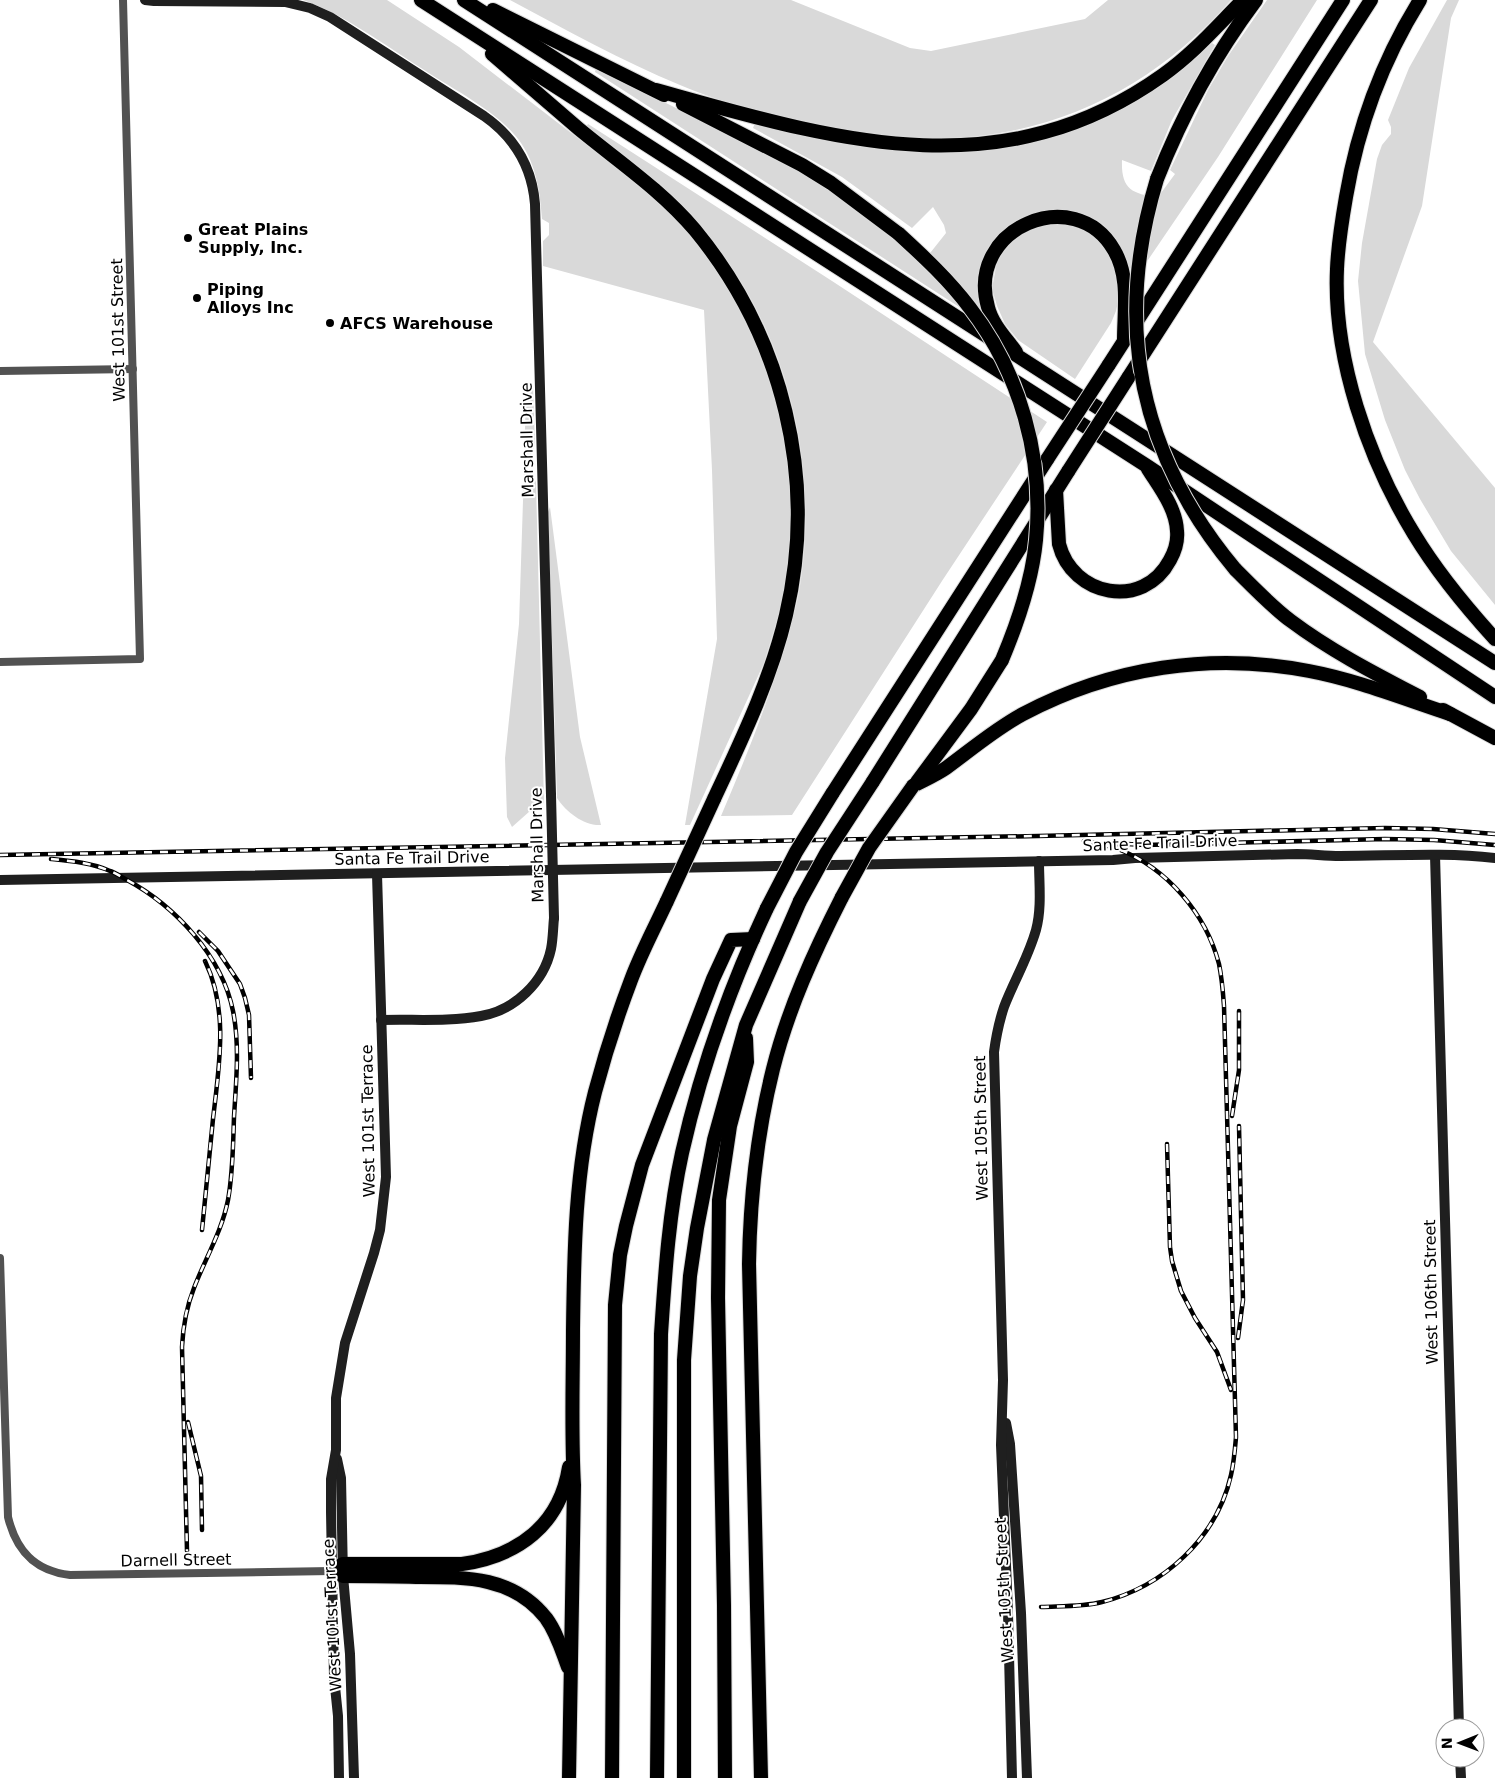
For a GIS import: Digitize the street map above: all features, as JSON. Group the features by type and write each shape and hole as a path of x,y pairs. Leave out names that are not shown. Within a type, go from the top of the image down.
{"highway":[{"path":"420,0 1146,466 1495,697"},
{"path":"464,0 1495,663"},
{"path":"472,0 656,90 802,165 838,188 899,234 953,286 983,326 1018,396 1032,445 1037,490 1036,540 1022,608 1002,660 971,709 869,848 842,897 805,973 782,1036 760,1128 752,1197 749,1273 761,1778"},
{"path":"656,90 775,123 856,139 929,146 966,145 1008,140 1048,131 1078,121 1132,95 1181,61 1243,0"},
{"path":"1256,0 1229,38 1180,123 1157,179 1144,226 1135,290 1137,341 1145,393 1156,432 1185,499 1207,533 1235,569 1274,607 1314,638 1342,655 1495,738"},
{"path":"657,1776 661,1334 665,1281 670,1232 682,1154 704,1070 718,1026 753,939 796,852 1343,0"},
{"path":"684,1776 684,1360 688,1309 697,1228 706,1178 714,1140 746,1025 800,901 827,852 1056,490 1371,0"},
{"path":"1420,0 1387,59 1369,104 1355,150 1344,207 1337,268 1338,314 1352,386 1365,431 1390,490 1430,559 1470,612 1495,639"},
{"path":"454,21 580,130 658,192 694,230 735,287 758,332 775,373 788,419 796,466 798,515 796,565 786,617 770,671 755,710 632,979 611,1037 595,1094 583,1157 574,1253 572,1446 574,1486 569,1778"},
{"path":"1021,358 991,316 985,291 986,273 993,255 1005,238 1022,225 1042,219 1062,218 1081,222 1101,234 1114,250 1122,268 1125,286 1124,341"},
{"path":"1056,490 1059,544 1069,566 1080,578 1096,587 1120,592 1137,589 1155,579 1168,565 1176,547 1177,539 1173,512 1146,466"},
{"path":"914,786 945,769 991,733 1023,714 1060,696 1113,678 1166,666 1250,663 1310,671 1450,714"},
{"path":"612,1778 615,1305 620,1255 632,1197 642,1165 713,979 731,940 753,939"},
{"path":"725,1778 724,1605 718,1298 719,1200 730,1126 748,1062 746,1025"},
{"path":"339,1570 462,1564 488,1559 516,1548 543,1524 558,1502 568,1476 572,1446"},
{"path":"339,1570 476,1578 504,1586 530,1602 546,1618 556,1636 570,1675"}],"main road":[{"name":"Marshall Drive","path":"145,0 271,1 300,4 330,17 493,123 514,144 526,167 534,197 537,253 553,938 546,964 528,991 510,1006 471,1018 381,1020"},
{"name":"Sante Fe Trail Drive","path":"825,864 1039,861 1297,854 1337,856 1435,855 1495,858"},
{"name":"West 106th Street","path":"1435,855 1459,1718"},
{"name":"West 105th Street","path":"1012,1778 1001,1445 1002,1402 994,1052 997,1030 1004,1007 1025,964 1037,927 1039,861"},
{"name":"Santa Fe Trail Drive","path":"0,880 825,864"},
{"name":"West 101st Terrace","path":"339,1778 338,1716 334,1677 341,1478 336,1450 336,1398 345,1343 374,1254 384,1202 386,1177 377,874"},
{"name":"West 105th Street","path":"1002,1402 1010,1444 1021,1613 1027,1778"},
{"name":"West 101st Terrace","path":"339,1570 350,1654 354,1778"}],"street":[{"name":"West 101st Street","path":"0,662 140,659 123,0"},
{"path":"0,371 133,370"},
{"name":"Darnell Street","path":"0,1258 8,1517 18,1546 27,1556 46,1570 70,1576 339,1570"}],"shaded area":[{"path":"303,0 387,0 459,47 648,192 688,232 707,255 734,297 747,323 760,352 781,419 786,448 792,510 788,573 781,607 764,663 690,825 685,825 717,639 712,470 704,310 543,266 543,241 549,235 549,223 542,219 538,189 530,160 521,143 512,132 501,121 475,102 364,31 319,6"},
{"path":"510,0 791,0 910,48 931,51 1085,19 1108,0 1231,0 1201,32 1168,60 1132,84 1095,104 1056,119 1015,130 972,137 927,138 883,135 825,126 793,120 728,103 637,66"},
{"path":"1267,0 1317,0 1218,157 1148,260 1129,269 1122,252 1056,212 994,244 984,317 967,312 595,72 596,68 798,169 863,212 923,262 946,233 944,225 933,207 912,228 842,177 753,128 755,123 806,136 857,145 907,150 956,151 1005,146 1054,135 1102,117 1157,87 1182,69 1212,43 1215,45 1172,120 1151,171 1122,160 1123,177 1130,188 1141,194 1158,197 1175,174 1170,170 1208,90 1228,56"},
{"path":"1447,0 1459,0 1451,18 1422,206 1373,342 1495,488 1495,605 1451,551 1405,470 1385,420 1365,354 1358,281 1362,243 1377,159 1382,145 1391,134 1388,120 1409,68"},
{"path":"588,124 1047,422 942,581 792,815 721,816 769,693 794,615 801,579 805,537 805,494 801,452 793,410 781,368 766,329 746,291 723,255 708,236 659,186 586,127"},
{"path":"1060,223 1076,226 1091,233 1111,255 1119,283 1119,297 1111,323 1075,379 1018,340 1005,324 992,289 997,261 1006,245 1021,232 1040,225"},
{"path":"533,386 535,445 531,454 524,461 526,395"},
{"path":"524,470 536,482 544,803 530,811 512,827 507,817 505,758 519,624"},
{"path":"550,507 580,737 601,825 582,821 565,808 557,798 548,512"}],"railway":[{"path":"0,855 1385,828 1433,829 1495,834"},
{"path":"1110,843 1145,845 1385,839 1434,840 1495,845"},
{"path":"1041,1607 1087,1605 1102,1602 1146,1585 1166,1572 1200,1539 1214,1519 1224,1498 1232,1470 1236,1437 1224,1006 1219,964 1205,928 1182,895 1168,881 1136,857 1118,849 1084,841"},
{"path":"51,859 89,864 112,872 145,891 179,918 207,952 219,971 233,1011 237,1064 230,1190 222,1223 198,1277 189,1303 182,1340 187,1551"},
{"path":"199,932 218,951 240,984 245,998 249,1015 251,1078"},
{"path":"202,1230 218,1079 220,1038 217,999 205,961"},
{"path":"1232,1116 1239,1070 1239,1011"},
{"path":"1238,1338 1243,1300 1239,1126"},
{"path":"1167,1144 1172,1261 1181,1291 1195,1318 1217,1352 1231,1390"},
{"path":"188,1422 201,1476 202,1530"}],"place":[{"name":"Great Plains Supply, Inc.","path":"188,238"},
{"name":"Piping Alloys Inc","path":"197,298"},
{"name":"AFCS Warehouse","path":"330,323"}]}
